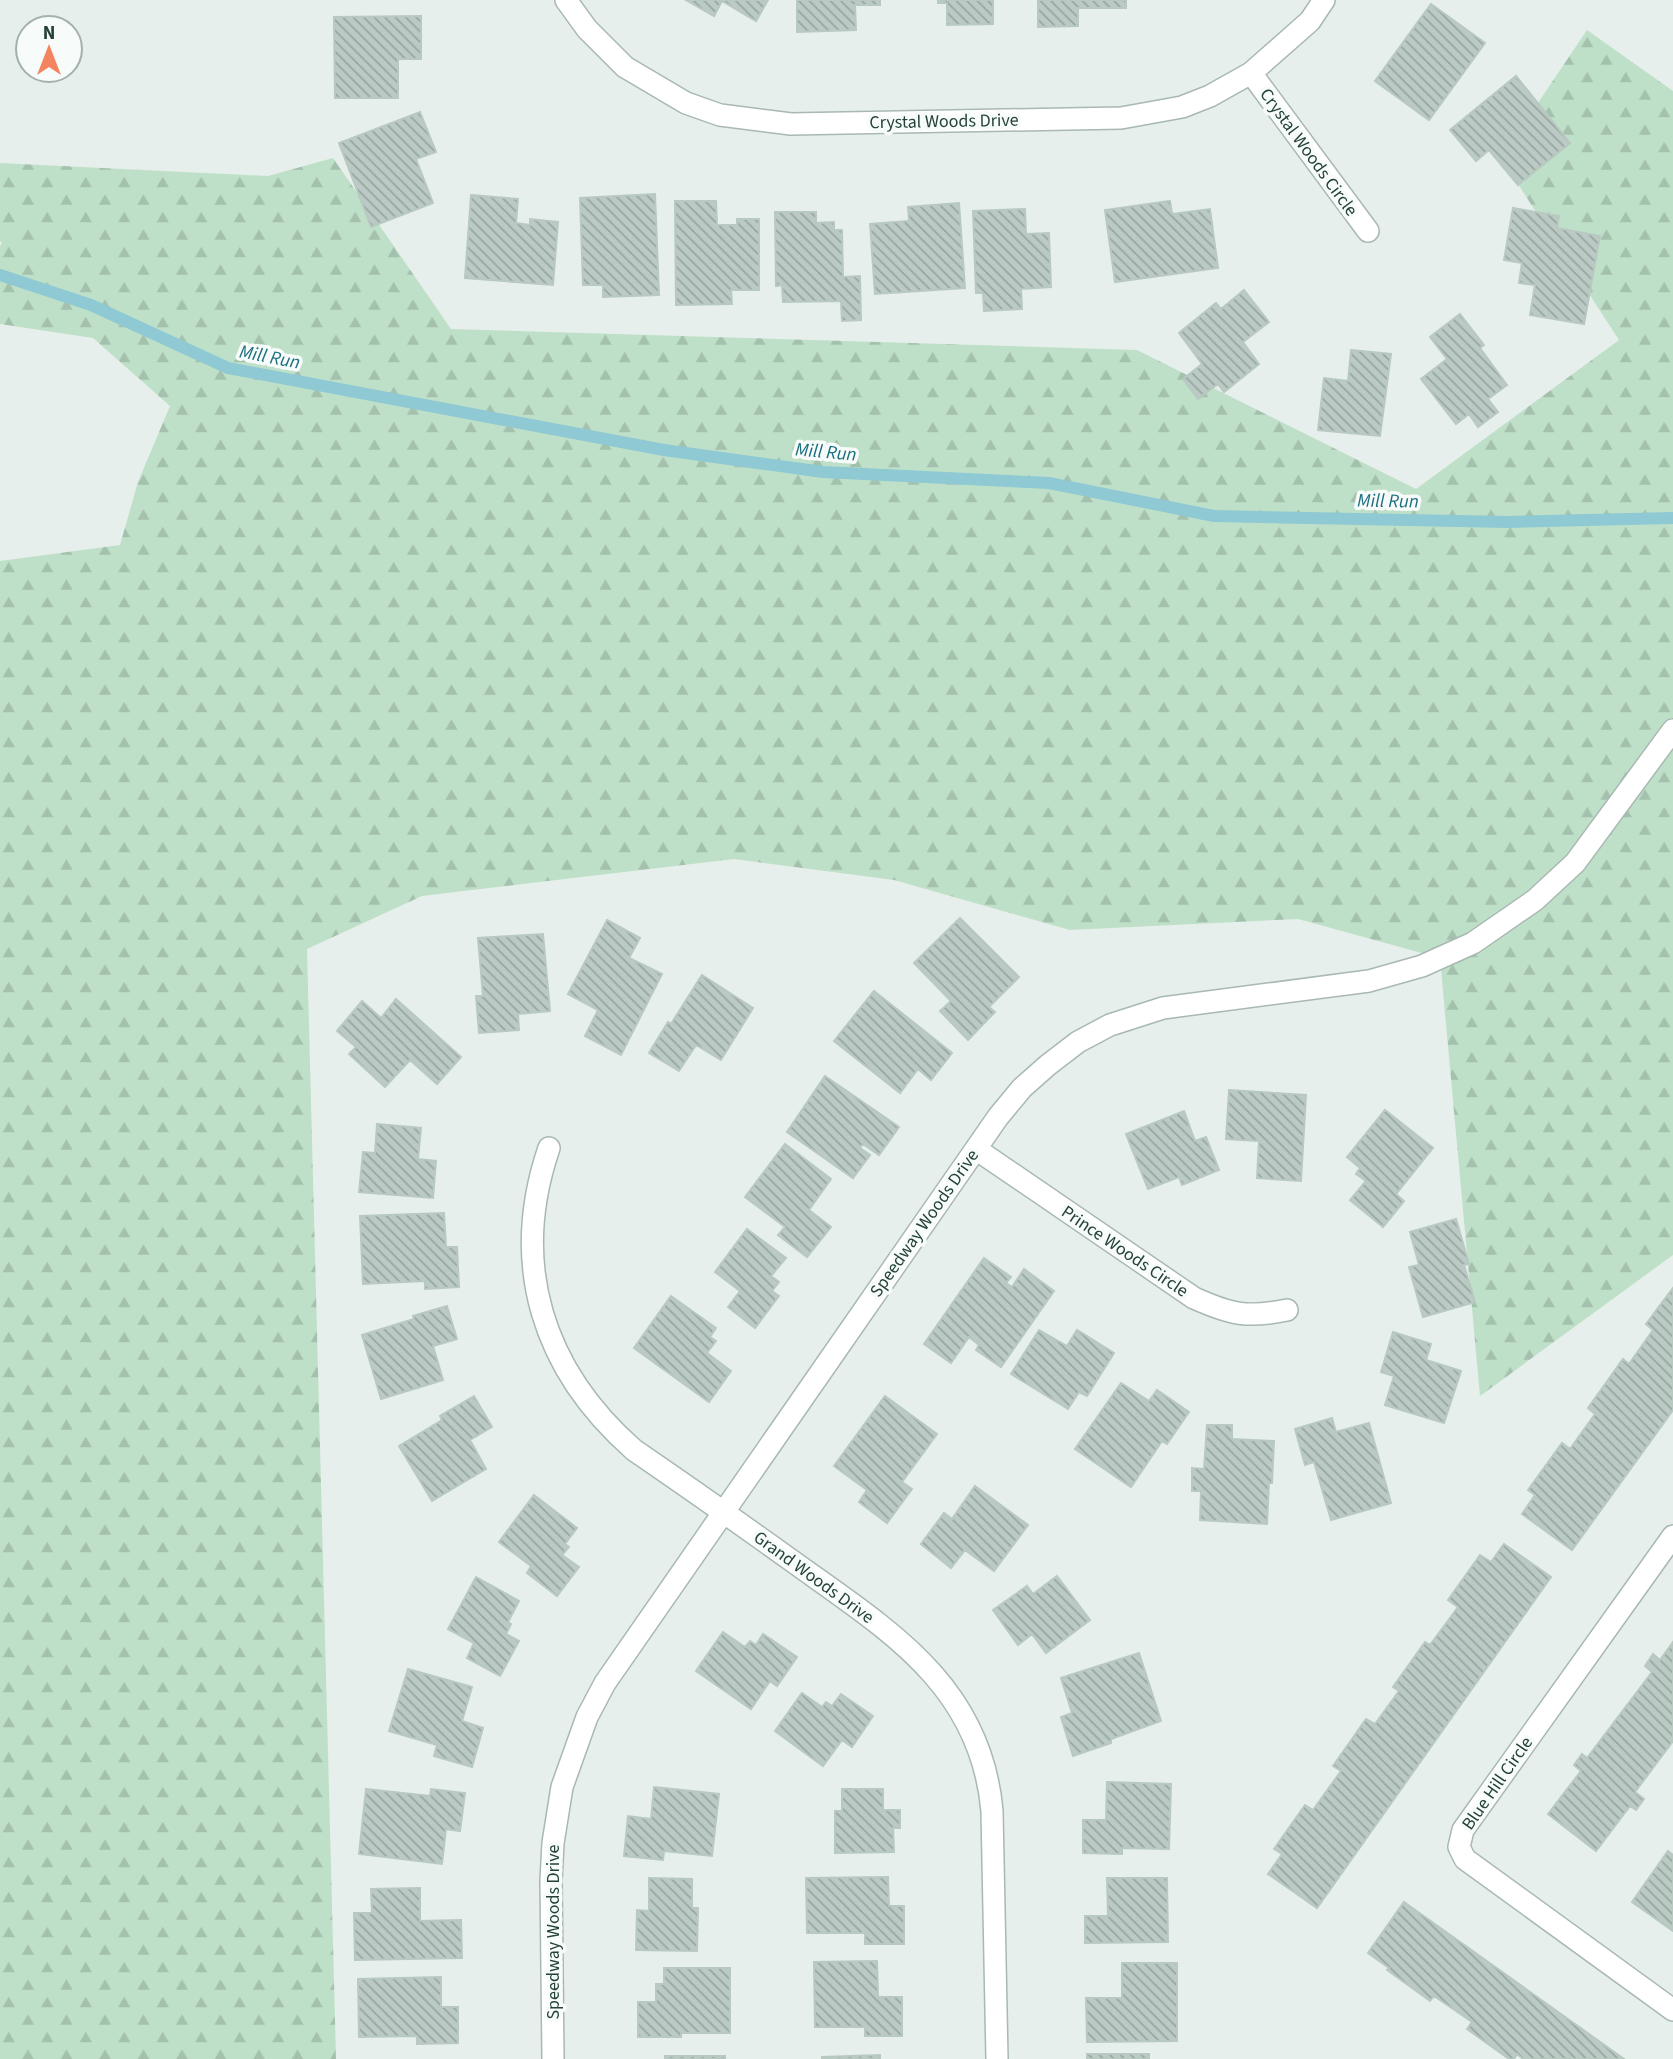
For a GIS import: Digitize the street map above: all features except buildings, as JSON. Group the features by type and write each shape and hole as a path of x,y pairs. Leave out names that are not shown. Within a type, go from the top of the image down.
{"street":[{"name":"Crystal Woods Drive","path":"566,0 587,29 625,67 686,103 720,115 791,124 1121,118 1181,107 1210,96 1251,73 1310,21 1324,0"},
{"name":"Crystal Woods Circle","path":"1251,73 1368,231"},
{"name":"Speedway Woods Drive","path":"553,2059 551,1880 555,1822 567,1770 587,1717 605,1683 723,1511 976,1149 1022,1088 1078,1042 1110,1025 1163,1008 1369,981 1422,966 1473,943 1535,900 1575,863 1673,730"},
{"name":"Grand Woods Drive","path":"549,1148 535,1204 533,1259 538,1295 548,1329 578,1390 607,1426 634,1450 896,1636 937,1676 977,1744 990,1782 994,1843 997,2059"},
{"name":"Prince Woods Circle","path":"976,1149 1195,1298 1219,1310 1255,1317 1287,1310"},
{"name":"Blue Hill Circle","path":"1673,1536 1463,1830 1459,1847 1465,1859 1673,2010"}],"green space":[{"path":"1587,30 1673,91 1673,1255 1480,1396 1440,958 1298,919 1070,930 894,880 734,859 422,896 307,949 336,2059 0,2059 0,561 120,545 138,482 170,406 93,338 0,324 0,163 268,176 333,158 451,329 1137,350 1416,489 1619,340 1501,158"}],"waterway":[{"name":"Mill Run","path":"0,275 91,305 228,368 664,450 823,472 1049,483 1214,516 1508,522 1673,518"}]}
